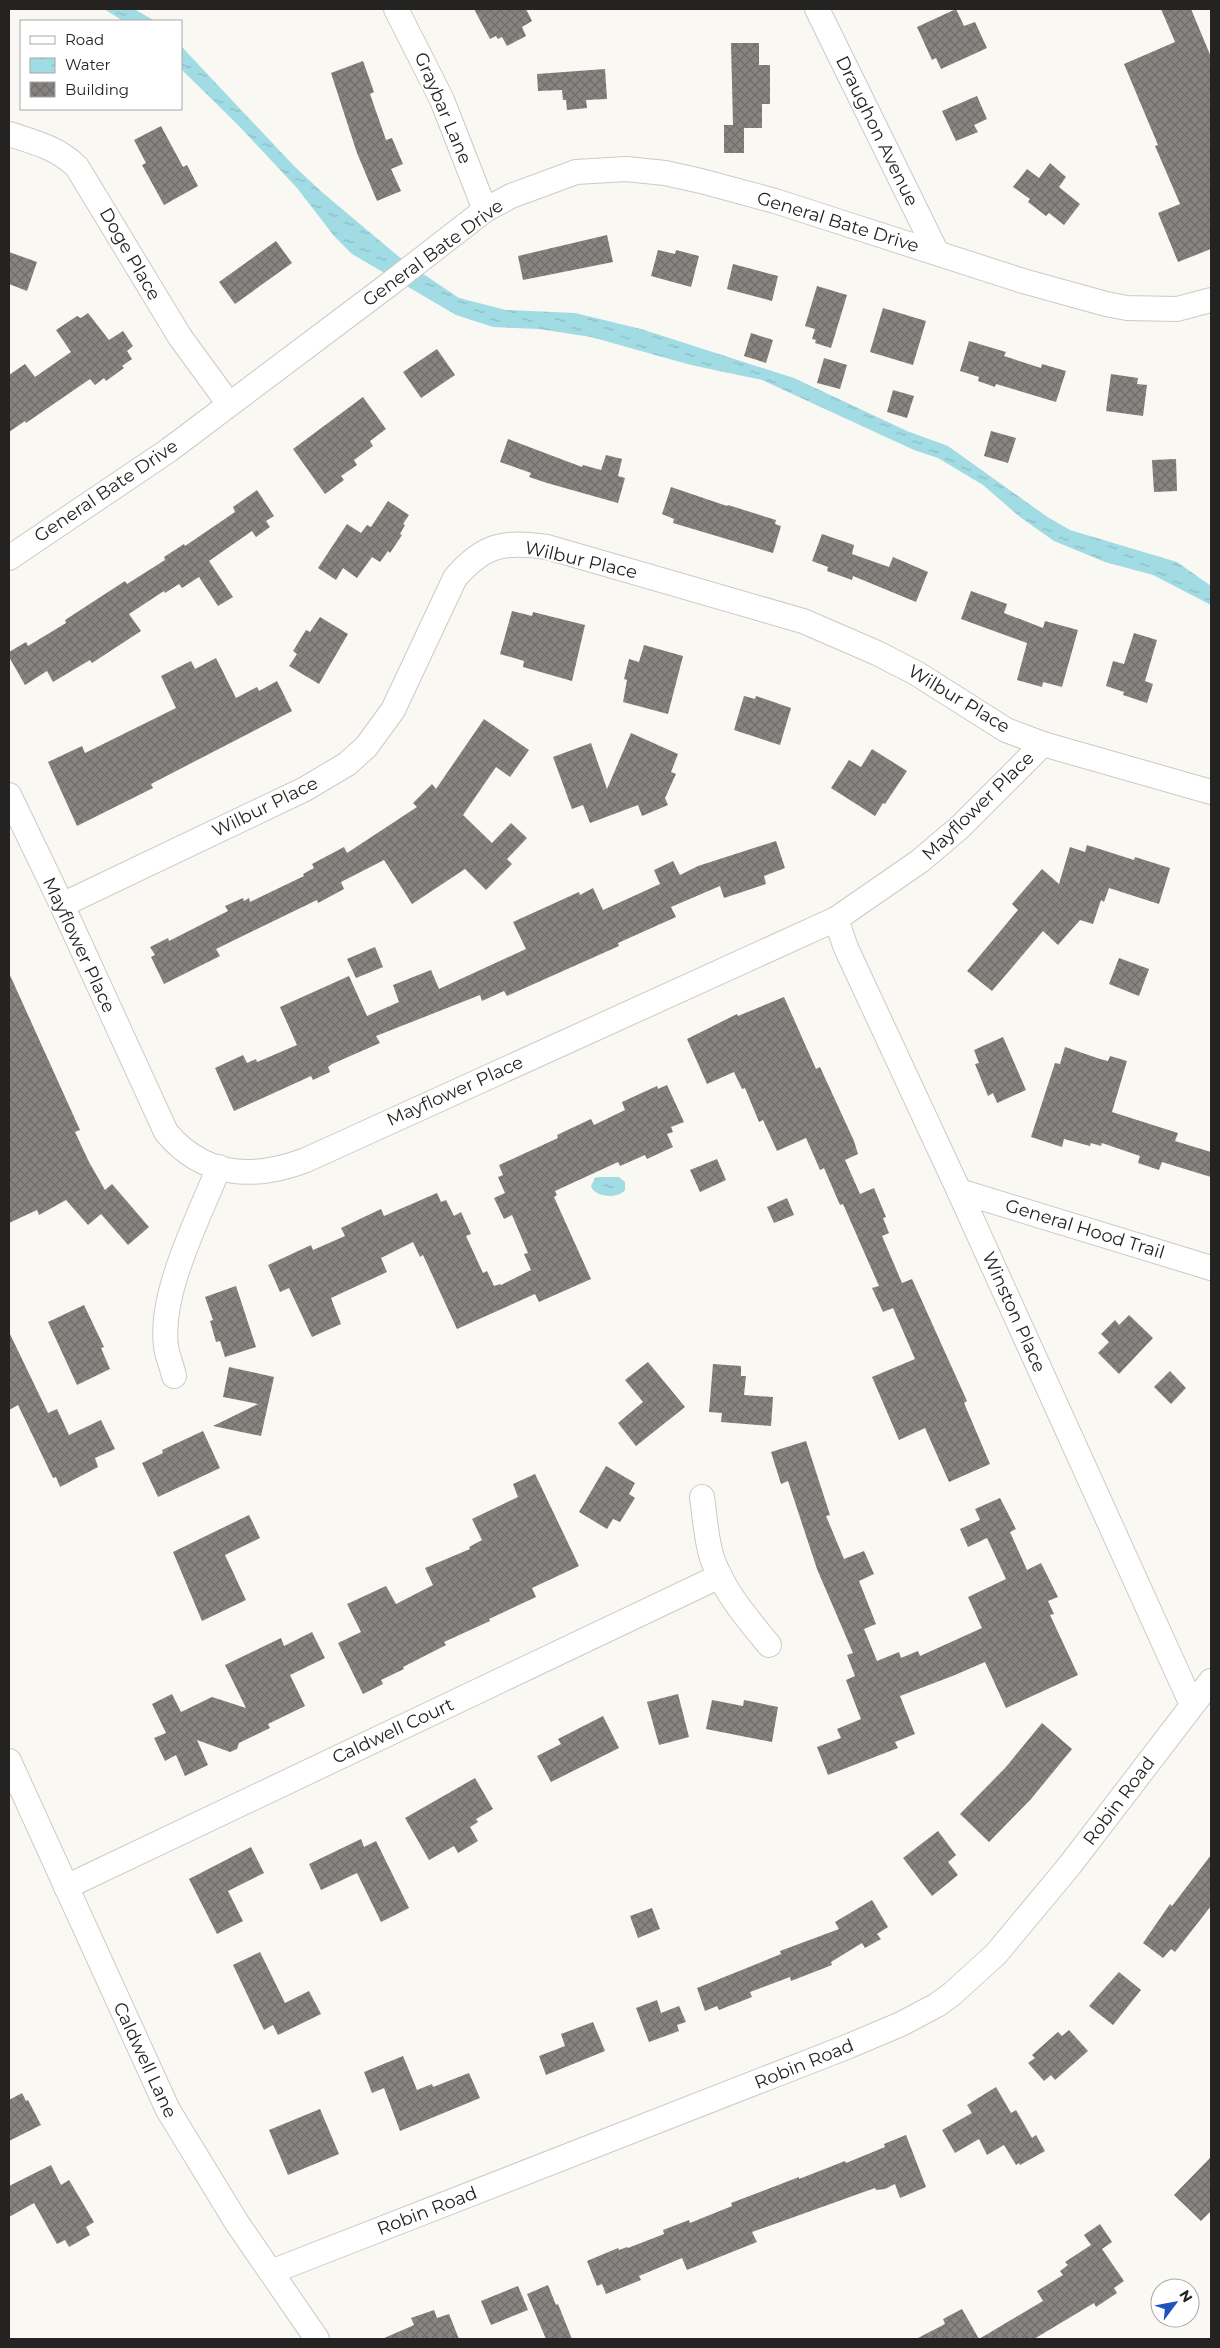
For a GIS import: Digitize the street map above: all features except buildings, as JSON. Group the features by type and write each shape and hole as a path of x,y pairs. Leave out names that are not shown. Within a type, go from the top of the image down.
{"street":[{"name":"Graybar Lane","path":"396,9 442,100 485,210"},
{"name":"Draughon Avenue","path":"817,9 937,253"},
{"name":"Doge Place","path":"9,134 50,147 66,155 78,167 180,337 229,404"},
{"name":"General Bate Drive","path":"9,558 169,450 485,210 511,196 576,172 626,169 655,172 701,181 775,201 1081,298 1126,308 1177,309 1211,300"},
{"name":"Wilbur Place","path":"62,905 305,789 347,764 366,747 393,710 455,578 469,562 480,554 494,547 508,544 546,548 803,621 877,653 916,673 1006,730 1043,744 1211,792"},
{"name":"Mayflower Place","path":"9,796 62,905 166,1132 181,1148 196,1159 235,1171 258,1172 283,1169 306,1160 836,919 920,861 960,827 1043,744"},
{"name":"Winston Place","path":"836,919 846,948 959,1191 1192,1705"},
{"path":"174,1376 166,1348 165,1336 171,1290 219,1167"},
{"name":"General Hood Trail","path":"959,1191 1211,1268"},
{"path":"702,1497 708,1543 720,1576 736,1604 769,1645"},
{"name":"Caldwell Court","path":"66,1887 720,1576"},
{"name":"Robin Road","path":"271,2272 849,2046 901,2024 937,2005 986,1965 1020,1928 1211,1681"},
{"name":"Caldwell Lane","path":"9,1761 172,2118 207,2177 317,2339"}],"water":[{"path":"104,9 134,9 153,20 121,20"},
{"path":"182,47 294,166 323,193 404,261 459,298 506,310 575,313 641,329 794,378 907,431 948,446 1046,516 1070,530 1177,562 1211,586 1211,605 1153,575 1105,562 1054,541 1020,517 983,485 938,458 914,450 762,380 691,365 591,337 539,329 493,327 456,315 352,254 334,236 297,188 238,125 182,70"},
{"path":"619,1177 625,1182 625,1190 612,1196 597,1193 591,1186 595,1178"}]}
